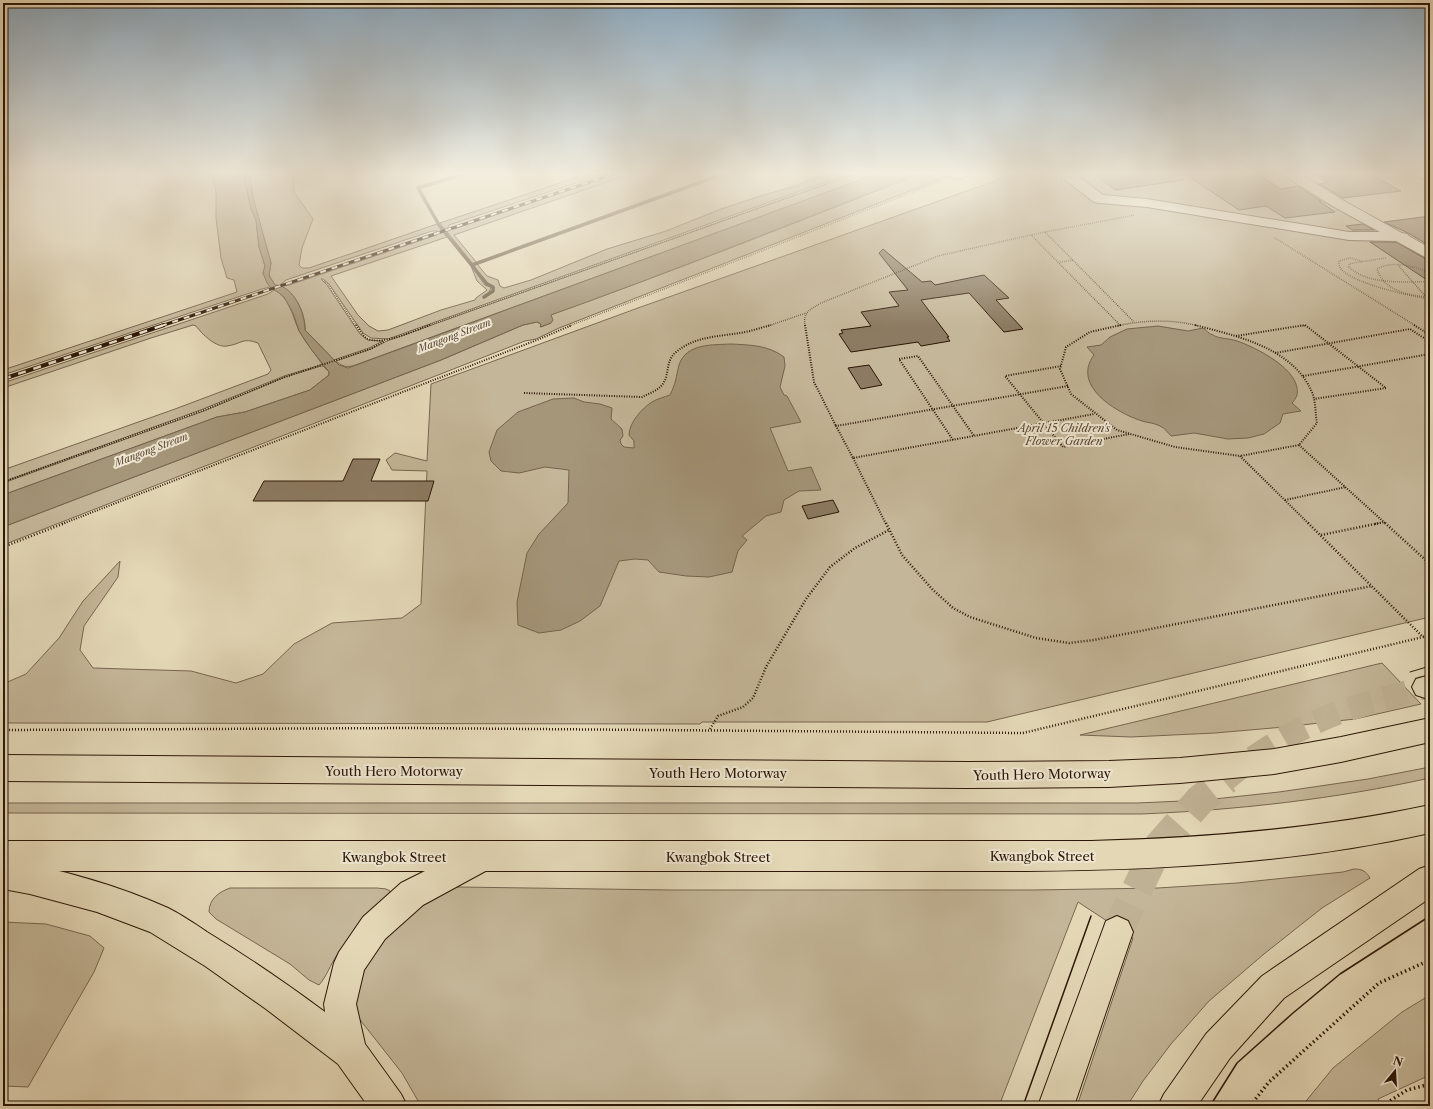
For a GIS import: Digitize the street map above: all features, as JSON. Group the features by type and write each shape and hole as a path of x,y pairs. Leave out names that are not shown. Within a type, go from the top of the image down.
{"main road":[{"name":"Youth Hero Motorway","path":"3,768 959,775 1132,773 1162,772 1252,764 1350,749 1430,730"},
{"name":"Kwangbok Street","path":"3,856 1085,856 1199,852 1301,842 1409,824 1430,819"},
{"path":"350,1052 340,1004 350,963 374,928 412,894 481,857"},
{"path":"3,874 30,879 97,897 158,920 216,955 278,997 350,1052 389,1106"},
{"path":"1176,1106 1218,1046 1273,987 1430,880"},
{"path":"1056,1106 1117,932"}],"street":[{"path":"1274,224 1349,236 1402,237"},
{"path":"1377,224 1430,254"}],"path":[{"path":"3,482 204,410 285,377 370,349 387,340 714,224"},
{"path":"3,547 455,370 537,340 561,329 825,224"},
{"path":"524,393 642,397 655,391 665,381 667,368 674,354 689,344 703,338 750,331 806,313 821,304 938,256 1089,224"},
{"path":"1045,232 1134,322"},
{"path":"1031,235 1120,325"},
{"path":"1269,235 1282,241 1430,335"},
{"path":"1362,261 1347,258 1339,261 1338,264 1342,270 1354,277 1407,296 1430,298"},
{"path":"1386,258 1349,264 1349,267 1354,273 1383,280 1430,282"},
{"path":"1059,262 1074,260"},
{"path":"1430,273 1418,268 1398,265 1380,266 1378,269 1378,273 1383,280 1396,290 1430,298"},
{"path":"1398,265 1426,297"},
{"path":"324,281 328,284 362,334 368,339 387,340"},
{"path":"806,313 804,319 814,382 902,556 933,590 953,608 970,617 1036,638 1069,642 1094,640 1372,586"},
{"path":"1134,322 1188,323 1235,336 1274,353 1298,370 1312,391 1317,423 1299,445 1240,456 1174,447 1117,430 1095,414 1072,394 1060,366 1066,347 1090,332 1120,325 1134,322"},
{"path":"1235,336 1305,326 1386,388 1313,399"},
{"path":"1274,353 1410,329 1430,342"},
{"path":"1302,376 1430,354"},
{"path":"953,440 899,359 918,356 974,436"},
{"path":"1060,366 1005,376 1063,447 1130,434"},
{"path":"836,426 1068,386"},
{"path":"853,458 1095,414"},
{"path":"1299,445 1430,564"},
{"path":"1240,456 1423,637"},
{"path":"1284,500 1346,487"},
{"path":"1321,535 1384,522"},
{"path":"710,729 718,716 743,708 753,698 766,667 806,599 830,567 855,548 889,530"},
{"path":"3,730 402,728 710,729 1023,733 1430,636"},
{"path":"1250,1106 1269,1082 1379,983 1430,960"},
{"path":"1386,1106 1385,1104 1407,1090 1430,1084"}],"green space":[{"path":"217,224 256,224 259,247 265,266 263,273 270,287 3,375 3,370 237,292 234,280 227,278 221,258"},
{"path":"260,224 311,224 302,248 299,265 302,268 309,268 437,224 447,237 331,276 358,315 369,326 378,331 388,330 441,310 475,300 487,290 477,281 471,266 485,285 491,287 489,293 483,298 494,291 494,287 485,281 473,265 477,264 487,276 498,280 500,286 504,288 531,280 607,249 666,231 684,224 709,224 388,339 371,338 363,333 329,284 321,279 327,285 360,334 368,340 383,341 369,348 334,360 305,330 301,309 293,295 288,290 275,285 269,275 271,263","holes":["432,231 437,231 439,233 437,235 289,285 284,286 281,284 286,280"]},
{"path":"441,224 453,224 449,225 447,229 454,229 470,224 486,224 454,235 477,263 473,264"},
{"path":"715,224 740,224 357,364 345,366 336,361 371,349 387,341"},
{"path":"792,224 826,224 559,328 536,339 525,341 3,545 3,527 441,360 523,325 537,322 541,324 541,327 551,323 550,315"},
{"name":"April 15 Children's Flower Garden","path":"875,224 1366,224 1430,257 1430,617 987,722 702,722 700,724 3,723 3,684 26,674 59,638 83,601 120,561 118,577 84,626 80,650 93,668 191,671 236,683 263,674 294,644 332,623 402,618 421,604 427,471 392,470 386,460 395,453 427,461 431,384"},
{"path":"274,290 288,303 297,327 305,341 322,364 321,365 284,376 203,409 3,482 3,470 175,409 268,374 271,370 258,343 253,341 245,341 227,346 218,345 193,325 3,388 3,383 268,294"},
{"path":"321,366 329,372 329,375 310,390 245,412 217,417 3,495 3,483 204,411 285,377"},
{"path":"1382,663 1421,704 1355,719 1284,727 1215,733 1131,737 1080,735"},
{"path":"1430,767 1430,778 1322,798 1214,810 1141,814 3,813 3,803 1137,803 1205,800 1279,792 1368,779"},
{"path":"1354,869 1364,871 1370,878 1322,908 1264,954 1209,1001 1171,1044 1143,1081 1127,1106 1077,1106 1133,938 1078,902 999,1106 421,1106 402,1073 361,1021 352,1007 360,967 375,945 441,890 458,887 671,890 1033,890 1158,888 1237,883 1343,872"},
{"path":"230,888 377,888 390,891 390,896 349,939 319,985 309,980 290,964 216,919 209,912 209,907 215,897"},
{"path":"3,922 46,924 90,936 104,948 94,972 28,1087 3,1086"},
{"path":"1430,995 1430,1075 1378,1099 1382,1106 1302,1106 1333,1068 1402,1012"}],"water":[{"name":"Mangong Stream","path":"256,224 260,224 271,263 269,276 275,285 288,290 293,295 301,309 305,330 339,365 348,368 741,224 792,224 551,315 553,320 551,323 540,327 541,324 537,322 523,325 441,360 3,527 3,495 217,417 245,412 310,390 329,375 329,372 299,331 293,313 284,297 267,283 263,273 265,266 259,247"},
{"path":"1158,326 1188,331 1203,328 1215,336 1231,339 1255,348 1276,361 1292,377 1297,386 1297,395 1292,403 1301,411 1283,414 1280,423 1264,434 1248,438 1228,439 1194,433 1171,436 1158,425 1142,421 1121,412 1100,397 1092,387 1088,377 1088,366 1094,355 1087,347 1101,345 1110,337 1127,329"},
{"path":"708,345 752,345 765,348 784,357 785,366 780,387 784,395 787,396 801,422 770,428 788,471 811,467 821,490 799,491 784,500 781,512 766,516 742,536 747,540 738,551 732,572 709,577 686,576 659,572 648,560 635,559 619,561 600,606 580,621 561,630 539,633 518,625 517,602 527,553 539,534 568,503 569,470 545,467 519,473 501,471 491,461 489,452 497,430 518,412 553,399 574,398 584,402 600,404 612,408 611,419 622,429 623,436 620,440 621,444 624,447 634,448 634,441 629,435 631,426 640,412 648,405 656,400 670,395 675,383 679,365 683,358 694,349"}],"building":[{"path":"1363,224 1374,230 1352,230 1346,226"},
{"path":"1388,224 1430,224 1430,246 1408,233"},
{"path":"1370,242 1396,242 1424,258 1430,259 1430,282"},
{"path":"883,249 922,282 931,281 935,285 984,275 1009,298 996,300 1023,329 1004,332 969,293 921,300 949,337 947,337 950,341 921,346 918,342 851,352 839,334 843,333 841,330 871,326 861,312 899,306 889,292 908,290 879,253"},
{"path":"869,365 882,385 861,389 848,368"},
{"path":"353,459 380,459 371,481 434,481 428,501 253,501 264,481 343,481"},
{"path":"833,500 839,512 808,519 802,506"}],"waterway":[{"path":"438,224 487,284 493,287 493,291 484,297"},
{"path":"472,265 586,224"}],"tunnel":[{"path":"1225,780 1238,769 1282,739 1313,723 1356,707 1425,687"},
{"path":"1117,932 1156,850 1200,800 1226,779"}],"tram line":[{"path":"1410,672 1430,666"},
{"path":"1023,1106 1091,916"},
{"path":"1210,1106 1237,1063 1293,1013 1340,974 1430,916"}],"railway":[{"path":"161,326 465,224"},
{"path":"3,379 164,325"}]}
